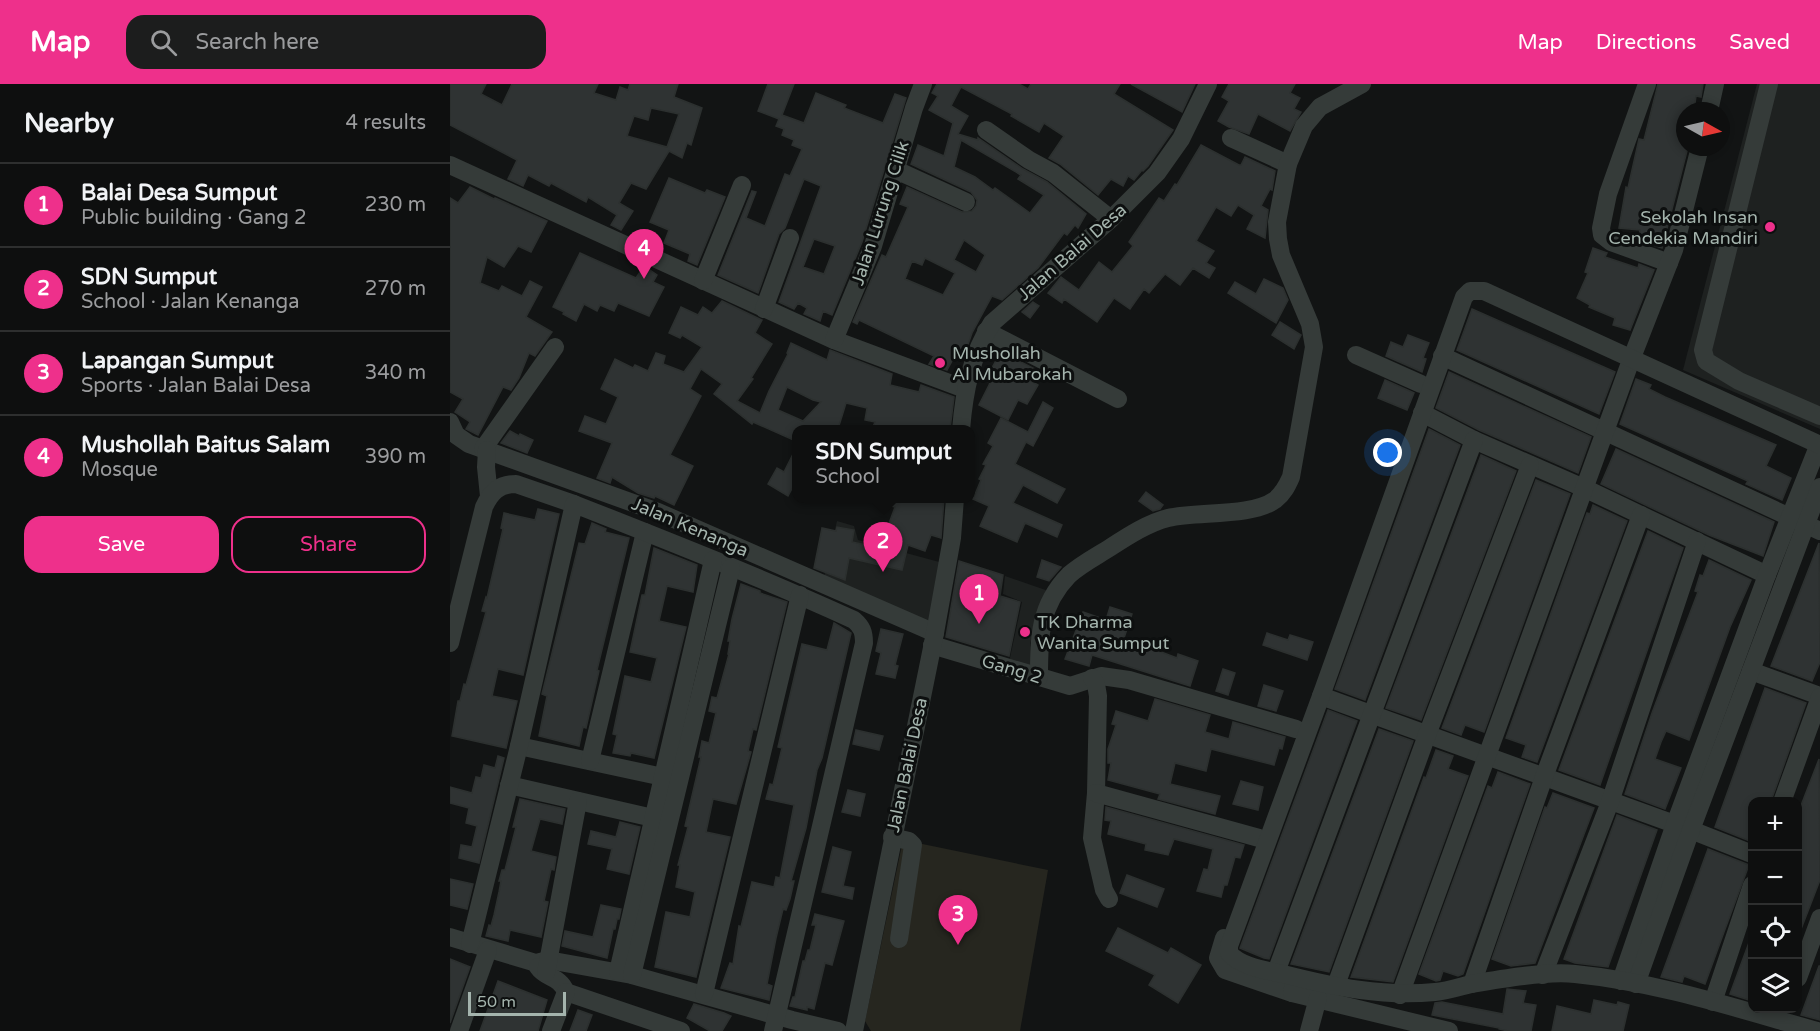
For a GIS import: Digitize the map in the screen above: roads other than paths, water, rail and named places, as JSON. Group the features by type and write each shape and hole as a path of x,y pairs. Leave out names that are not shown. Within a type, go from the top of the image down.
{"street":[{"name":"Jalan Lurung Cilik","path":"834,340 873,246 923,84"},
{"name":"Jalan Balai Desa","path":"961,425 965,389 986,331 1008,307 1111,219 1157,173 1181,139 1208,84"},
{"path":"1039,677 1039,639 1042,619 1057,591 1078,568 1125,538 1165,519 1227,513 1266,505 1277,499 1285,490 1291,477 1314,347 1310,324 1281,255 1278,239 1277,222 1288,164 1304,126 1320,107 1362,84"},
{"path":"1647,84 1608,194 1601,228 1602,235 1611,242 1669,263"},
{"path":"1710,102 1715,84"},
{"path":"1769,84 1703,350 1706,361 1740,381 1820,416"},
{"path":"986,130 1029,160 1053,173 1111,219"},
{"path":"1231,138 1288,164"},
{"path":"1400,995 1586,489 1631,360 1669,263 1698,156"},
{"path":"450,165 834,340 965,389"},
{"path":"896,170 966,201"},
{"path":"703,281 742,185"},
{"path":"764,309 790,238"},
{"path":"1448,1031 1318,998 1276,972 1241,962 1229,953 1229,946 1442,356 1464,297 1470,291"},
{"path":"1629,982 1683,827 1727,713 1767,575 1806,524 1819,444 1484,291 1470,291 1459,296 1450,306 1296,729 1220,950 1219,962 1225,970 1295,985 1336,986 1400,995 1438,992 1472,984 1543,975 1575,974 1629,982 1713,1002 1784,1015 1817,1031"},
{"path":"986,331 1118,399"},
{"path":"450,644 481,519 489,496 485,450 555,347"},
{"path":"1356,355 1421,384"},
{"path":"1442,356 1806,524"},
{"path":"1422,413 1474,440 1697,540 1767,575"},
{"name":"Jalan Kenanga","path":"450,422 459,438 485,450 658,512 934,639"},
{"path":"1276,972 1474,440"},
{"path":"1336,986 1530,465"},
{"path":"489,496 498,487 516,484 574,504 800,596 854,620 861,627 864,643 775,1023"},
{"path":"1727,713 1751,671 1820,487"},
{"name":"Jalan Balai Desa","path":"854,1031 934,639 952,538 955,503"},
{"path":"470,944 519,746 574,504"},
{"path":"1472,984 1544,777 1641,515"},
{"path":"590,761 645,532"},
{"path":"1543,975 1610,802 1697,540"},
{"path":"625,973 662,807 663,777 713,560"},
{"path":"625,973 662,807 731,568"},
{"path":"704,994 800,596"},
{"name":"Gang 2","path":"934,639 1070,687 1101,676 1128,680 1296,729"},
{"path":"1751,671 1820,697 1783,797"},
{"path":"1092,678 1096,684 1098,696 1096,793 1092,844 1104,890 1109,900"},
{"path":"1321,696 1748,852"},
{"path":"519,746 663,777"},
{"path":"509,784 578,801 662,807"},
{"path":"1096,793 1259,838"},
{"path":"543,966 578,801"},
{"path":"892,837 909,841 913,845 899,939"},
{"path":"1713,1002 1748,897"},
{"path":"1802,965 1820,918"},
{"path":"450,937 543,966 625,973 704,994 775,1023 838,1031"},
{"path":"459,1031 488,950"},
{"path":"543,966 560,981 566,992 643,1024 681,1031"},
{"path":"551,1031 566,992"},
{"path":"1309,1031 1318,998"}],"place":[{"name":"Sekolah Insan Cendekia Mandiri","path":"1770,227"},
{"name":"Mushollah Baitus Salam","path":"644,279"},
{"name":"Mushollah Al Mubarokah","path":"940,363"},
{"name":"SDN Sumput","path":"883,572"},
{"name":"Balai Desa Sumput","path":"979,624"},
{"name":"TK Dharma Wanita Sumput","path":"1025,632"},
{"name":"Lapangan Sumput","path":"958,945"}]}
